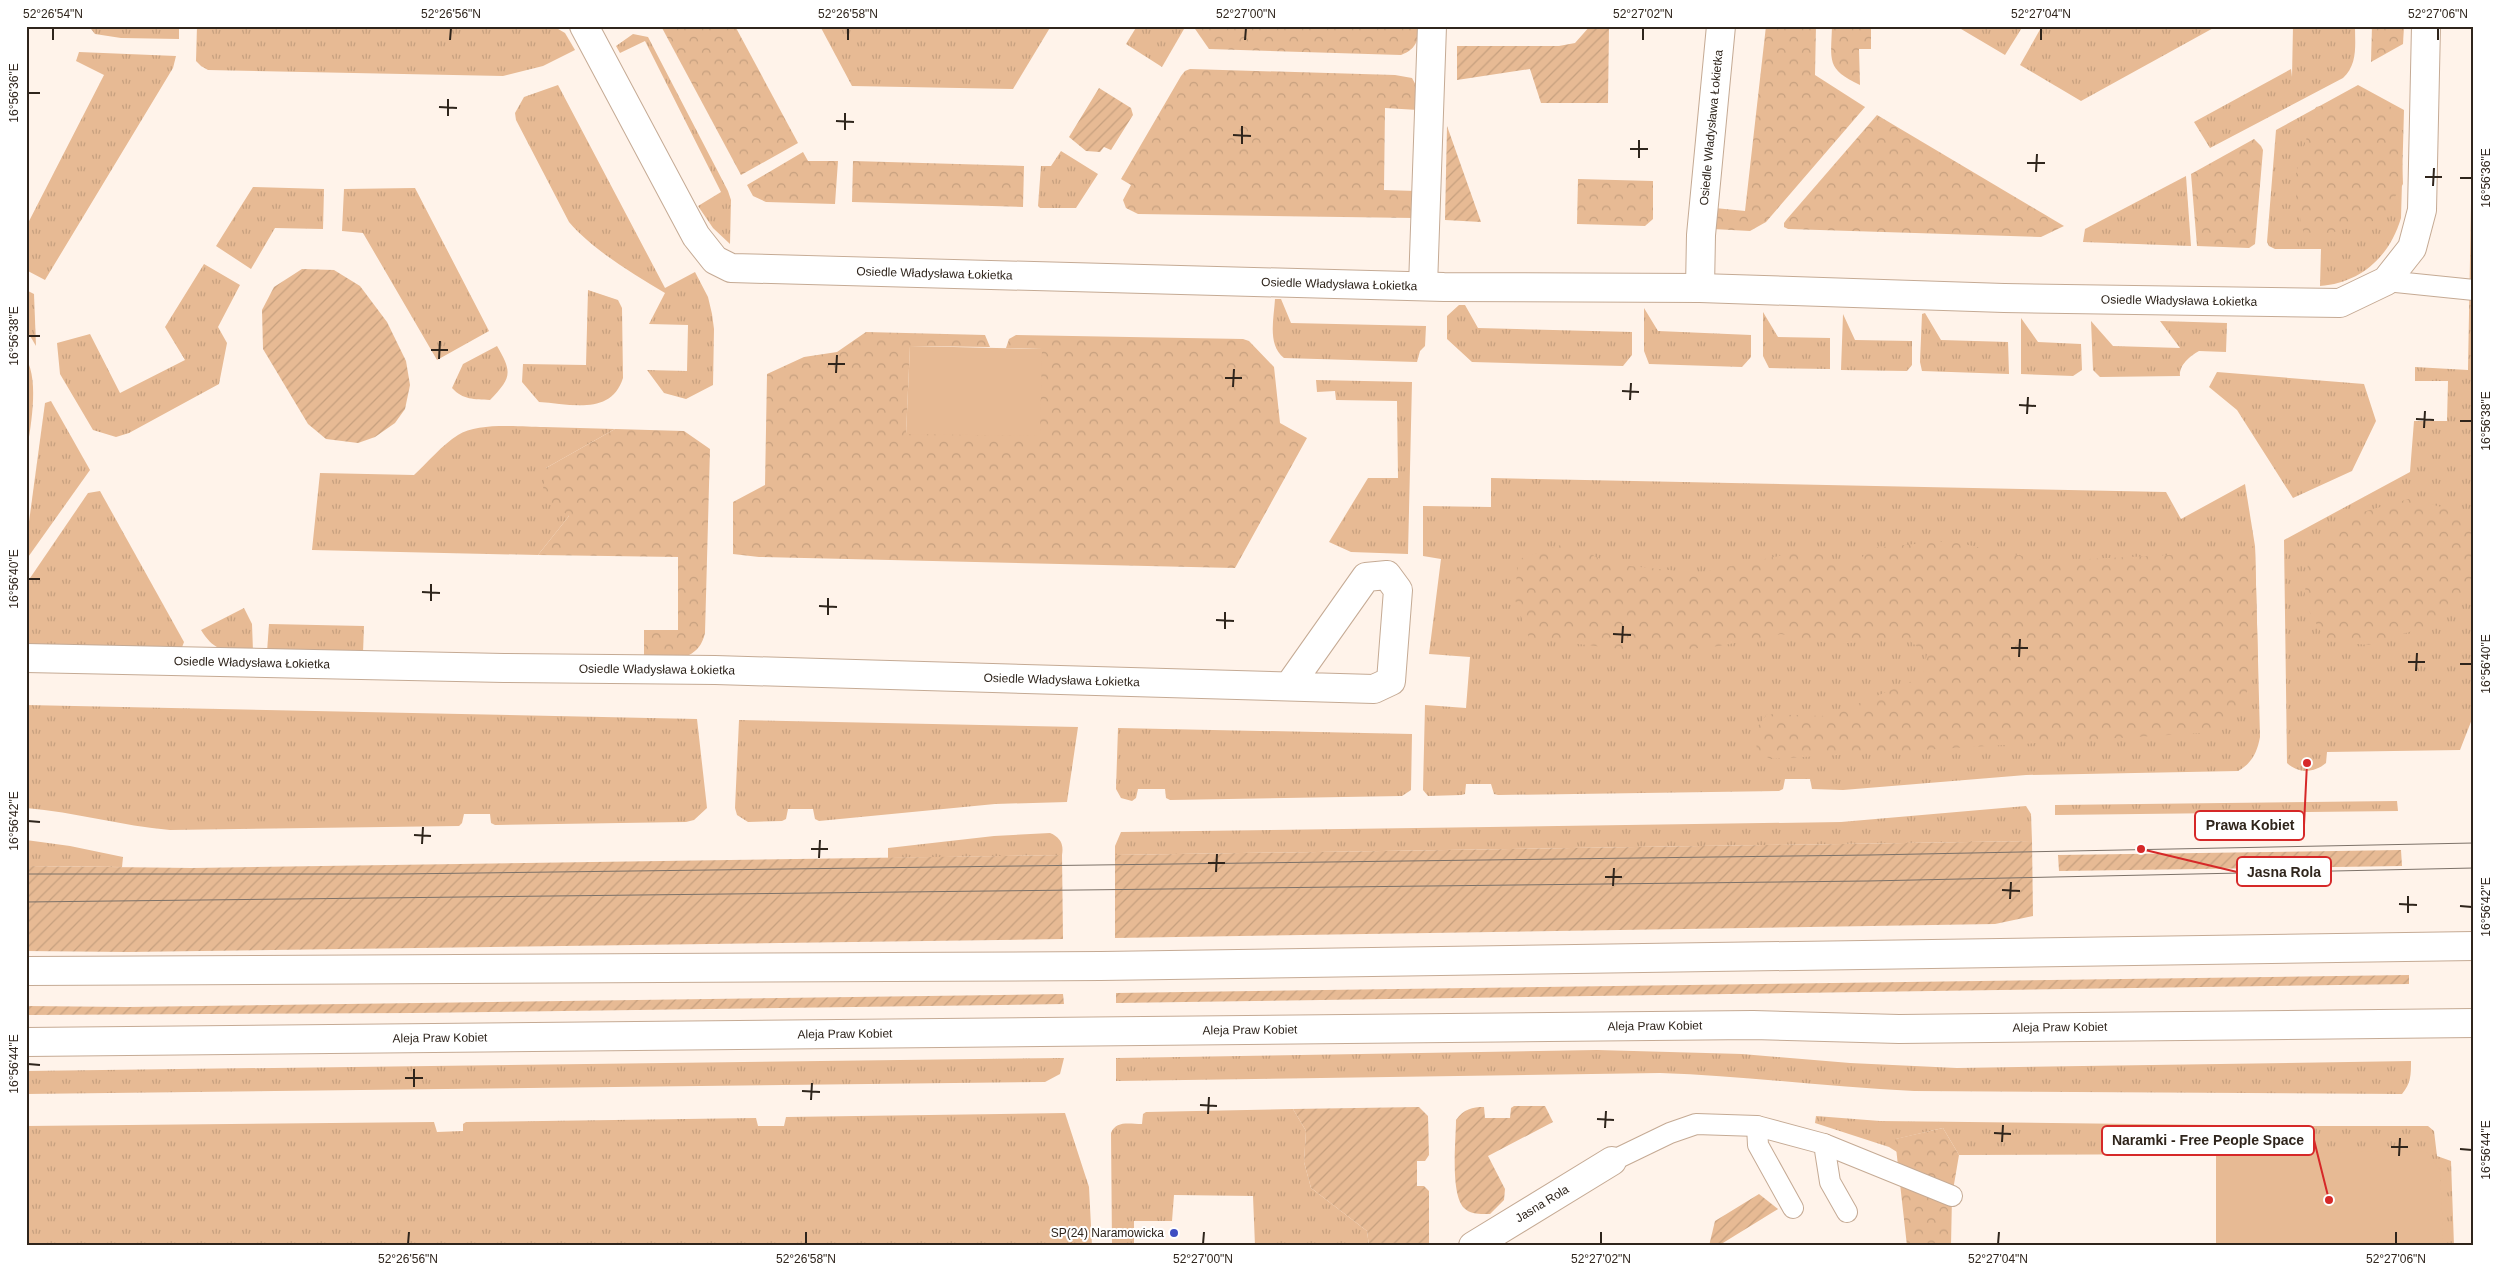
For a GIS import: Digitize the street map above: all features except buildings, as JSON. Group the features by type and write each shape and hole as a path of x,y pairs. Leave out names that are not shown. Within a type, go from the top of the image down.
{"street":[{"name":"Osiedle Władysława Łokietka","path":"584,26 696,236 715,260 731,268 1423,286 1700,288 2004,298 2340,303 2386,281 2412,248 2422,210 2426,26"},
{"name":"Osiedle Władysława Łokietka","path":"1423,286 1432,26"},
{"name":"Osiedle Władysława Łokietka","path":"1700,288 1701,235 1721,26"},
{"name":"Osiedle Władysława Łokietka","path":"26,658 504,668 715,670 1374,689 1390,681 1398,590 1387,575 1366,577 1289,686"},
{"path":"26,972 1101,966 2474,946"},
{"name":"Aleja Praw Kobiet","path":"26,1042 1743,1025 1899,1029 2474,1023"},
{"name":"Jasna Rola","path":"1473,1246 1612,1161"}],"lane":[{"path":"2386,281 2474,290"},
{"path":"1612,1161 1670,1133 1696,1124 1757,1126 1824,1144 1952,1196"},
{"path":"1757,1126 1758,1146 1793,1208"},
{"path":"1824,1144 1830,1182 1847,1212"}],"green space":[{"path":"95,26 179,26 179,39 121,38 95,34 91,29"},
{"path":"197,26 553,26 565,33 575,50 543,66 503,76 208,70 196,61"},
{"path":"661,26 735,26 798,143 741,175"},
{"path":"820,26 1051,26 1013,89 852,86"},
{"path":"1137,26 1182,26 1184,29 1162,67 1126,44"},
{"path":"1193,26 1420,26 1415,44 1410,50 1401,55 1209,49"},
{"path":"1590,26 1609,26 1608,103 1541,103 1530,69 1457,80 1457,46 1559,46 1575,43"},
{"path":"1766,26 1816,26 1815,75 1865,107 1766,222 1750,231 1713,229 1715,208 1745,211"},
{"path":"1832,26 1871,26 1871,49 1859,49 1860,85 1841,74 1833,63 1831,56"},
{"path":"1956,26 2023,26 2005,55"},
{"path":"2042,26 2217,26 2081,101 2020,65"},
{"path":"2293,26 2355,26 2355,54 2348,73 2343,78 2210,148 2194,122 2291,69 2292,77"},
{"path":"2372,26 2404,26 2403,44 2371,62"},
{"path":"633,34 648,37 728,191 731,200 730,244 713,228 698,206 721,192 645,41 620,53 616,46"},
{"path":"2474,36 2474,714 2460,750 2327,752 2326,763 2317,769 2306,771 2296,769 2287,763 2284,540 2410,472 2414,421 2447,421 2448,381 2415,381 2415,367 2468,370"},
{"path":"79,52 176,56 173,68 45,280 26,270 26,227 104,75 76,61"},
{"path":"1190,69 1395,75 1412,78 1418,89 1418,110 1385,108 1384,190 1416,191 1414,218 1138,214 1126,208 1123,200 1131,185 1121,179 1181,76"},
{"path":"558,85 665,288 695,272 708,297 714,329 713,385 686,399 664,393 647,370 687,371 688,325 649,324 665,293 602,252 569,222 516,120 515,113 524,97"},
{"path":"2358,85 2404,110 2401,218 2389,244 2372,265 2348,279 2335,284 2320,286 2321,249 2275,249 2269,246 2267,242 2276,130"},
{"path":"1099,88 1131,108 1133,115 1111,150 1104,147 1100,152 1086,151 1069,137"},
{"path":"2368,97 2400,111 2403,184 2381,219 2305,240 2296,199 2296,173 2316,107"},
{"path":"1877,115 2064,226 2041,237 1788,229 1784,227 1787,219"},
{"path":"1447,126 1481,222 1445,220"},
{"path":"2254,139 2263,150 2255,244 2249,248 2197,246 2191,174"},
{"path":"1061,151 1098,174 1076,208 1040,208 1038,206 1041,166 1051,166"},
{"path":"803,152 808,161 838,161 835,204 766,202 753,196 747,185"},
{"path":"853,161 1024,166 1023,207 852,202"},
{"path":"2186,176 2191,246 2083,242 2085,229"},
{"path":"1578,179 1653,181 1653,219 1645,226 1577,224"},
{"path":"253,187 324,189 323,229 275,228 251,269 216,246"},
{"path":"415,188 489,331 437,360 363,233 342,231 344,189"},
{"path":"204,264 240,285 218,327 227,343 219,384 129,433 116,437 93,430 60,374 57,343 90,334 120,393 185,360 165,327"},
{"path":"302,269 334,270 360,286 387,322 406,361 410,385 405,409 395,423 375,437 358,443 326,439 308,424 263,349 262,310 274,287"},
{"path":"26,290 34,294 36,346 26,329"},
{"path":"588,290 618,300 622,308 623,378 617,390 609,398 599,403 576,405 539,402 522,382 523,364 586,365"},
{"path":"1275,299 1281,299 1291,323 1426,326 1425,346 1420,351 1417,362 1284,358 1279,353 1273,339"},
{"path":"1459,305 1465,305 1478,328 1632,332 1632,355 1623,366 1472,362 1447,339 1447,316"},
{"path":"1644,308 1658,331 1751,335 1751,357 1742,367 1649,364 1644,351"},
{"path":"1763,312 1778,337 1830,338 1830,369 1769,368 1763,356"},
{"path":"1925,313 1941,340 2008,342 2009,374 1922,371 1920,362 1922,314"},
{"path":"1843,314 1855,340 1912,341 1912,365 1907,371 1841,370"},
{"path":"2021,318 2038,342 2081,344 2082,370 2073,376 2021,374"},
{"path":"2091,321 2113,346 2180,348 2160,321 2227,323 2226,352 2199,351 2183,365 2180,376 2100,377 2093,370"},
{"path":"866,332 985,335 990,347 910,346 906,434 1042,349 1006,348 1009,339 1016,335 1243,339 1249,341 1274,367 1280,423 1307,438 1235,568 759,557 733,554 733,502 765,485 767,374 804,357 837,352"},
{"path":"497,346 506,363 507,375 502,386 490,400 465,397 456,392 452,388 463,364"},
{"path":"910,346 1042,349 1040,436 906,434"},
{"path":"26,358 32,380 33,406 26,457"},
{"path":"2217,372 2364,384 2376,421 2352,471 2293,498 2237,410 2209,387"},
{"path":"1316,380 1412,382 1408,554 1351,552 1329,542 1368,478 1398,478 1397,401 1336,400 1335,391 1317,392"},
{"path":"51,401 90,470 26,560 26,544 45,403"},
{"path":"499,426 615,429 546,468 569,516 538,555 312,550 320,473 414,475 446,444 458,435 476,428"},
{"path":"615,429 684,431 710,449 705,633 696,650 681,658 644,659 644,630 678,630 678,557 538,555 569,516 542,496 546,468"},
{"path":"1491,478 2166,492 2181,519 2245,484 2255,546 2260,737 2257,748 2250,761 2238,771 2026,775 1843,790 1812,789 1810,779 1785,779 1783,789 1779,791 1498,795 1494,794 1491,784 1466,784 1465,794 1428,796 1423,790 1425,705 1466,708 1470,657 1429,654 1441,559 1423,556 1423,506 1491,507"},
{"path":"100,491 184,642 181,650 26,648 26,584 88,493"},
{"path":"2409,499 2450,509 2474,534 2474,586 2437,623 2369,645 2326,641 2304,602 2309,553 2352,515"},
{"path":"1948,541 2048,561 2190,554 2255,546 2258,663 2238,715 2202,733 1771,759 1757,752 1755,730 1767,714 1822,716 1843,710 1922,677 1927,654 1907,639 1833,644 1781,634 1719,646 1653,653 1529,638 1514,597 1519,559 1567,543 1611,564 1698,573 1807,550 1854,566 1871,548"},
{"path":"244,608 252,624 253,651 223,650 206,638 201,630"},
{"path":"269,624 364,626 363,653 267,652"},
{"path":"26,705 697,719 707,808 694,820 686,822 495,825 491,823 490,814 464,814 462,823 459,826 170,830 134,825 26,808"},
{"path":"739,720 1078,727 1067,802 995,804 819,821 815,819 813,809 788,809 786,819 782,821 748,822 737,815 735,808"},
{"path":"1118,728 1412,734 1411,790 1402,796 1170,800 1166,798 1165,789 1138,789 1136,798 1132,801 1121,798 1116,789"},
{"path":"2397,801 2398,811 2055,815 2055,805"},
{"path":"2026,806 2031,814 2032,841 1115,855 1115,846 1121,832 1841,822"},
{"path":"1050,833 1060,841 1062,855 888,858 888,848 994,836"},
{"path":"26,840 70,846 123,857 122,867 26,866"},
{"path":"2032,841 2033,916 1995,924 1115,938 1115,855"},
{"path":"2401,850 2402,866 2059,871 2058,855"},
{"path":"1062,855 1063,939 128,952 26,951 26,866 192,868"},
{"path":"2409,975 2409,984 1116,1003 1116,993"},
{"path":"1063,994 1064,1004 414,1013 26,1015 26,1006 128,1007"},
{"path":"1597,1050 1742,1054 1850,1063 1957,1068 2411,1061 2411,1075 2402,1094 1914,1091 1660,1073 1116,1081 1116,1058"},
{"path":"1064,1058 1060,1074 1045,1082 26,1094 26,1071"},
{"path":"1514,1106 1545,1106 1553,1122 1488,1156 1505,1189 1504,1200 1490,1214 1470,1212 1464,1208 1460,1201 1455,1179 1456,1120 1465,1111 1480,1107 1484,1107 1485,1118 1510,1118 1511,1108"},
{"path":"1419,1107 1428,1116 1429,1155 1425,1161 1417,1161 1417,1186 1424,1186 1429,1191 1429,1246 1369,1246 1367,1231 1311,1188 1304,1162 1306,1131 1293,1109"},
{"path":"1293,1109 1306,1131 1304,1162 1311,1188 1367,1231 1369,1246 1255,1246 1253,1196 1174,1195 1172,1221 1134,1221 1134,1246 1112,1246 1111,1133 1116,1126 1120,1124 1142,1124 1143,1114 1146,1112"},
{"path":"1065,1113 1089,1187 1092,1246 26,1246 26,1126 434,1122 437,1132 463,1131 463,1124 466,1122 756,1118 758,1126 784,1126 786,1117"},
{"path":"1816,1116 1880,1121 2217,1125 2221,1126 2224,1134 2249,1134 2251,1127 2256,1126 2428,1126 2434,1131 2437,1156 2451,1161 2454,1246 2397,1246 2342,1165 2217,1246 2216,1154 1959,1155 1943,1128 1896,1139 1897,1152 1889,1147 1815,1123"},
{"path":"1943,1128 1959,1155 1952,1196 1951,1246 1907,1246 1895,1139"},
{"path":"2426,1151 2440,1170 2442,1246 2216,1246 2216,1154"},
{"path":"1759,1194 1778,1209 1718,1246 1709,1246 1715,1221"}],"tram line":[{"path":"26,874 400,874 1870,855 2474,843"},
{"path":"26,902 1868,881 2474,868"}],"place":[{"name":"Prawa Kobiet","path":"2307,763"},
{"name":"Jasna Rola","path":"2141,849"},
{"name":"Naramki - Free People Space","path":"2329,1200"},
{"name":"SP(24) Naramowicka","path":"1174,1233"}]}
